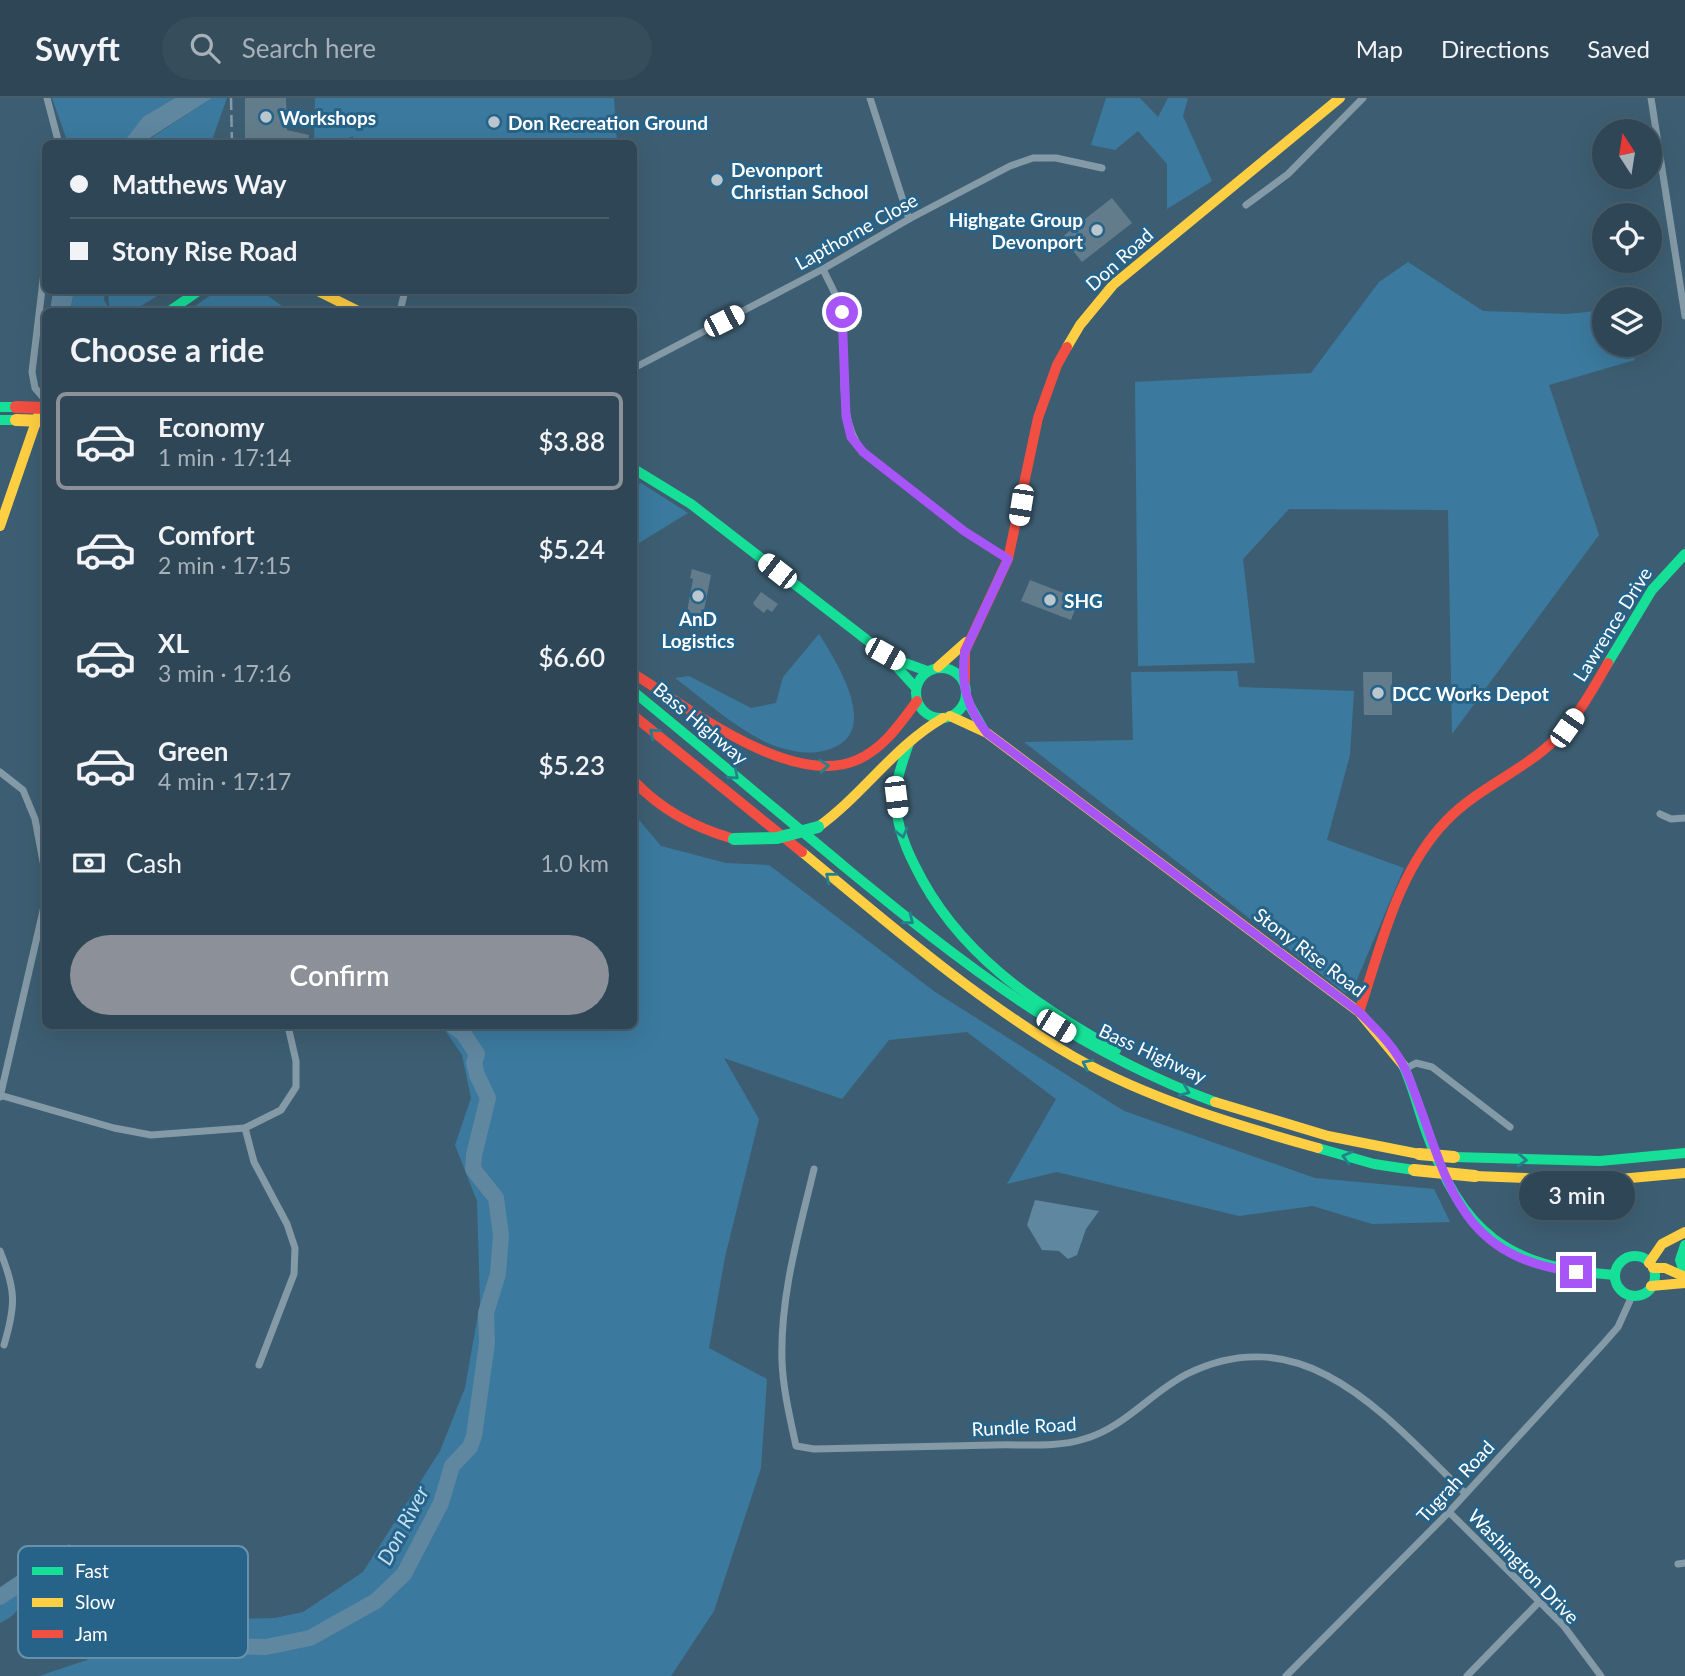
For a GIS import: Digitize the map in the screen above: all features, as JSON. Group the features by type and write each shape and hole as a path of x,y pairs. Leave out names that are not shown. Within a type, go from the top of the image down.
{"main road":[{"name":"Don Road","path":"965,682 965,651 1008,559 1038,418 1057,365 1080,325 1114,285 1340,98"},
{"path":"174,308 195,294"},
{"path":"324,294 352,308"},
{"path":"0,420 42,405"},
{"path":"0,407 42,420"},
{"path":"0,526 42,409"},
{"path":"637,471 691,504 885,654 910,667 955,671 965,682 966,699 962,708 929,724 841,813 818,827 781,839 756,841 709,833 672,815 637,784"},
{"name":"Lawrence Drive","path":"1359,1012 1403,889 1423,847 1447,819 1483,789 1544,748 1567,728 1658,583 1685,554"},
{"name":"Don Road","path":"932,669 964,644 975,630"},
{"path":"885,654 917,695 924,712 947,717"},
{"path":"637,676 745,742 782,761 810,767 846,764 876,751 901,727 932,669"},
{"name":"Bass Highway","path":"637,694 986,981 1069,1034 1159,1080 1268,1121 1356,1143 1419,1153 1454,1157 1600,1161 1685,1153"},
{"name":"Stony Rise Road","path":"966,699 987,733"},
{"name":"Stony Rise Road","path":"947,717 987,733 1359,1012 1382,1036 1405,1069 1449,1189 1463,1212 1484,1234 1507,1251 1557,1270 1615,1275"},
{"name":"Bass Highway","path":"637,718 922,950 1007,1014 1075,1057 1136,1086 1257,1131 1374,1164 1475,1176 1598,1181 1685,1173"},
{"path":"909,743 897,779 898,817 904,841 921,881 946,921 978,956 1020,990 1068,1022 1133,1059 1159,1080"},
{"path":"1651,1286 1651,1265 1662,1244 1685,1232"},
{"path":"1685,1245 1680,1260 1685,1276"},
{"path":"1685,1276 1651,1265 1640,1257 1630,1257 1618,1265 1615,1275 1618,1287 1632,1296 1643,1294 1651,1286 1685,1283"}],"street":[{"path":"47,98 58,140"},
{"path":"870,98 909,219"},
{"path":"1246,205 1288,174 1363,98"},
{"path":"1651,98 1685,316"},
{"name":"Lapthorne Close","path":"637,366 823,269 909,219 1010,166 1032,158 1056,158 1102,168"},
{"path":"823,269 842,312 846,416 851,437 863,452 964,531 1008,559"},
{"path":"42,282 32,372 35,388 42,398"},
{"path":"0,772 23,790 35,819 42,856"},
{"path":"1660,814 1671,819 1685,818"},
{"path":"42,915 0,1096 114,1128 151,1135 245,1128 281,1110 296,1087 296,1061 289,1029"},
{"path":"1405,1069 1416,1063 1432,1067 1510,1127"},
{"path":"245,1128 254,1161 287,1224 295,1248 294,1274 259,1364"},
{"name":"Rundle Road","path":"814,1169 794,1252 783,1326 782,1363 796,1446 814,1449 1064,1443 1111,1429 1188,1374 1234,1360 1279,1360 1320,1369 1359,1392 1465,1493"},
{"path":"0,1251 9,1273 15,1308 4,1345"},
{"name":"Tugrah Road","path":"1286,1676 1449,1512 1618,1327 1632,1296"},
{"name":"Washington Drive","path":"1449,1512 1563,1625 1601,1676"},
{"path":"1467,1676 1539,1602"}],"shaded area":[{"path":"52,98 175,98 143,117 126,140 67,140"},
{"path":"175,98 212,98 147,140 125,140 143,117"},
{"path":"212,98 227,98 212,140 148,140"},
{"name":"Don Recreation Ground","path":"315,98 614,98 617,140 353,140 353,136 344,140 314,140"},
{"path":"1106,98 1140,98 1158,117 1168,98 1188,98 1183,116 1212,181 1167,209 1167,164 1138,131 1115,150 1091,145"},
{"path":"1408,262 1483,311 1567,314 1592,311 1592,357 1634,357 1635,360 1549,385 1599,535 1452,734 1448,510 1289,509 1243,559 1255,663 1138,666 1135,382 1311,373 1379,282"},
{"path":"53,294 73,294 71,308 50,308"},
{"path":"73,294 105,294 104,300 108,308 71,308"},
{"path":"108,294 160,294 138,308 109,306"},
{"path":"212,294 265,294 285,308 192,308"},
{"path":"641,483 688,513 637,544 637,486"},
{"path":"819,634 844,678 854,712 853,728 845,740 830,749 811,753 798,752 764,741 737,726 675,678 689,676 751,708 776,703 783,677"},
{"path":"1237,671 1239,687 1354,691 1350,755 1327,840 1404,868 1353,989 1345,993 1024,742 1133,740 1131,672"},
{"path":"637,818 661,846 726,863 769,865 935,992 1124,1111 1315,1178 1434,1189 1450,1222 1372,1224 1313,1206 1239,1216 1057,1172 1007,1184 1056,1099 967,1032 889,1040 842,1099 724,1058 759,1119 725,1257 709,1348 767,1379 761,1468 714,1611 671,1676 39,1676 88,1658 248,1658 248,1619 275,1618 303,1612 363,1572 440,1451 465,1388 480,1303 477,1201 455,1145 471,1098 462,1055 444,1029 637,1029"},
{"path":"1035,1200 1099,1211 1086,1229 1077,1255 1068,1259 1059,1251 1042,1250 1027,1225"},
{"path":"18,1578 18,1609 0,1623 0,1594"}],"building":[{"name":"Workshops","path":"245,98 286,98 287,130 309,135 308,140 245,140"},
{"name":"Highgate Group Devonport","path":"1112,198 1132,223 1082,262 1062,237"},
{"name":"AnD Logistics","path":"692,569 711,575 703,615 687,612 693,579 690,578"},
{"name":"SHG","path":"1030,580 1079,599 1071,620 1021,601"},
{"path":"761,592 778,604 772,612 767,609 764,613 753,603"},
{"name":"DCC Works Depot","path":"1363,672 1392,672 1392,715 1364,715"}],"waterway":[{"name":"Don River","path":"248,1647 266,1647 310,1638 376,1601 404,1574 441,1503 452,1466 470,1447 474,1436 487,1343 486,1313 498,1274 501,1235 496,1198 473,1169 488,1098 477,1075 474,1063 477,1054 457,1029"},
{"name":"Don River","path":"0,1597 18,1585"}],"railway":[{"path":"231,98 232,140"}],"traffic: fast":[{"path":"174,308 194,294"},
{"path":"0,407 16,407"},
{"path":"0,420 16,420"},
{"path":"637,471 691,504 885,654 916,688"},
{"path":"1608,663 1652,590 1685,554"},
{"path":"894,659 927,671"},
{"path":"941,668 959,675 966,693 959,711 941,718 923,711 916,693 923,675 941,668"},
{"path":"637,694 933,938 976,970 1020,1001 1113,1057 1215,1102"},
{"path":"966,699 982,727"},
{"path":"909,743 897,783 896,809 907,848 932,897 975,950 1000,973 1027,995 1116,1050"},
{"path":"734,839 777,838 818,827"},
{"path":"1403,1065 1440,1166 1473,1220 1494,1239 1518,1254 1545,1264 1615,1275"},
{"path":"1318,1148 1374,1164 1414,1170"},
{"path":"1454,1157 1600,1161 1685,1153"},
{"path":"1685,1245 1680,1260 1685,1275"},
{"path":"1635,1256 1649,1262 1655,1276 1649,1290 1635,1296 1621,1290 1615,1276 1621,1262 1635,1256"}],"traffic: slow":[{"path":"1067,347 1080,325 1113,285 1340,98"},
{"path":"324,294 352,308"},
{"path":"0,526 38,416"},
{"path":"16,420 42,421"},
{"path":"938,667 966,642"},
{"path":"950,716 987,733 1359,1012 1403,1065"},
{"path":"818,827 850,800 909,742 943,718"},
{"path":"802,852 968,986 1074,1057 1163,1098 1318,1148"},
{"path":"1215,1102 1328,1136 1419,1154"},
{"path":"1419,1154 1454,1157"},
{"path":"1414,1170 1475,1176"},
{"path":"1475,1176 1598,1181 1685,1173"},
{"path":"1649,1263 1662,1244 1685,1232"},
{"path":"1653,1268 1665,1268 1685,1277"},
{"path":"1651,1286 1685,1283"}],"traffic: jam":[{"path":"965,682 965,651 1008,559 1038,418 1057,365 1067,347"},
{"path":"16,407 42,408"},
{"path":"1359,1012 1392,911 1415,862 1430,840 1447,820 1469,801 1552,743 1579,711 1608,663"},
{"path":"637,676 741,740 772,754 802,763 831,766 857,760 875,749 891,735 917,701"},
{"path":"637,718 802,852"},
{"path":"637,784 680,817 706,830 734,839"}],"place":[{"name":"Workshops","path":"266,117"},
{"name":"Don Recreation Ground","path":"494,122"},
{"name":"Devonport Christian School","path":"717,180"},
{"name":"Highgate Group Devonport","path":"1097,230"},
{"name":"AnD Logistics","path":"698,596"},
{"name":"SHG","path":"1050,600"},
{"name":"DCC Works Depot","path":"1378,693"}],"route":[{"path":"842,312 846,416 851,437 863,452 964,531 1008,559 965,651 963,664 966,699 974,717 987,733 1359,1012 1382,1036 1405,1069 1427,1135 1449,1189 1463,1212 1484,1234 1507,1251 1557,1270 1576,1272"}]}
